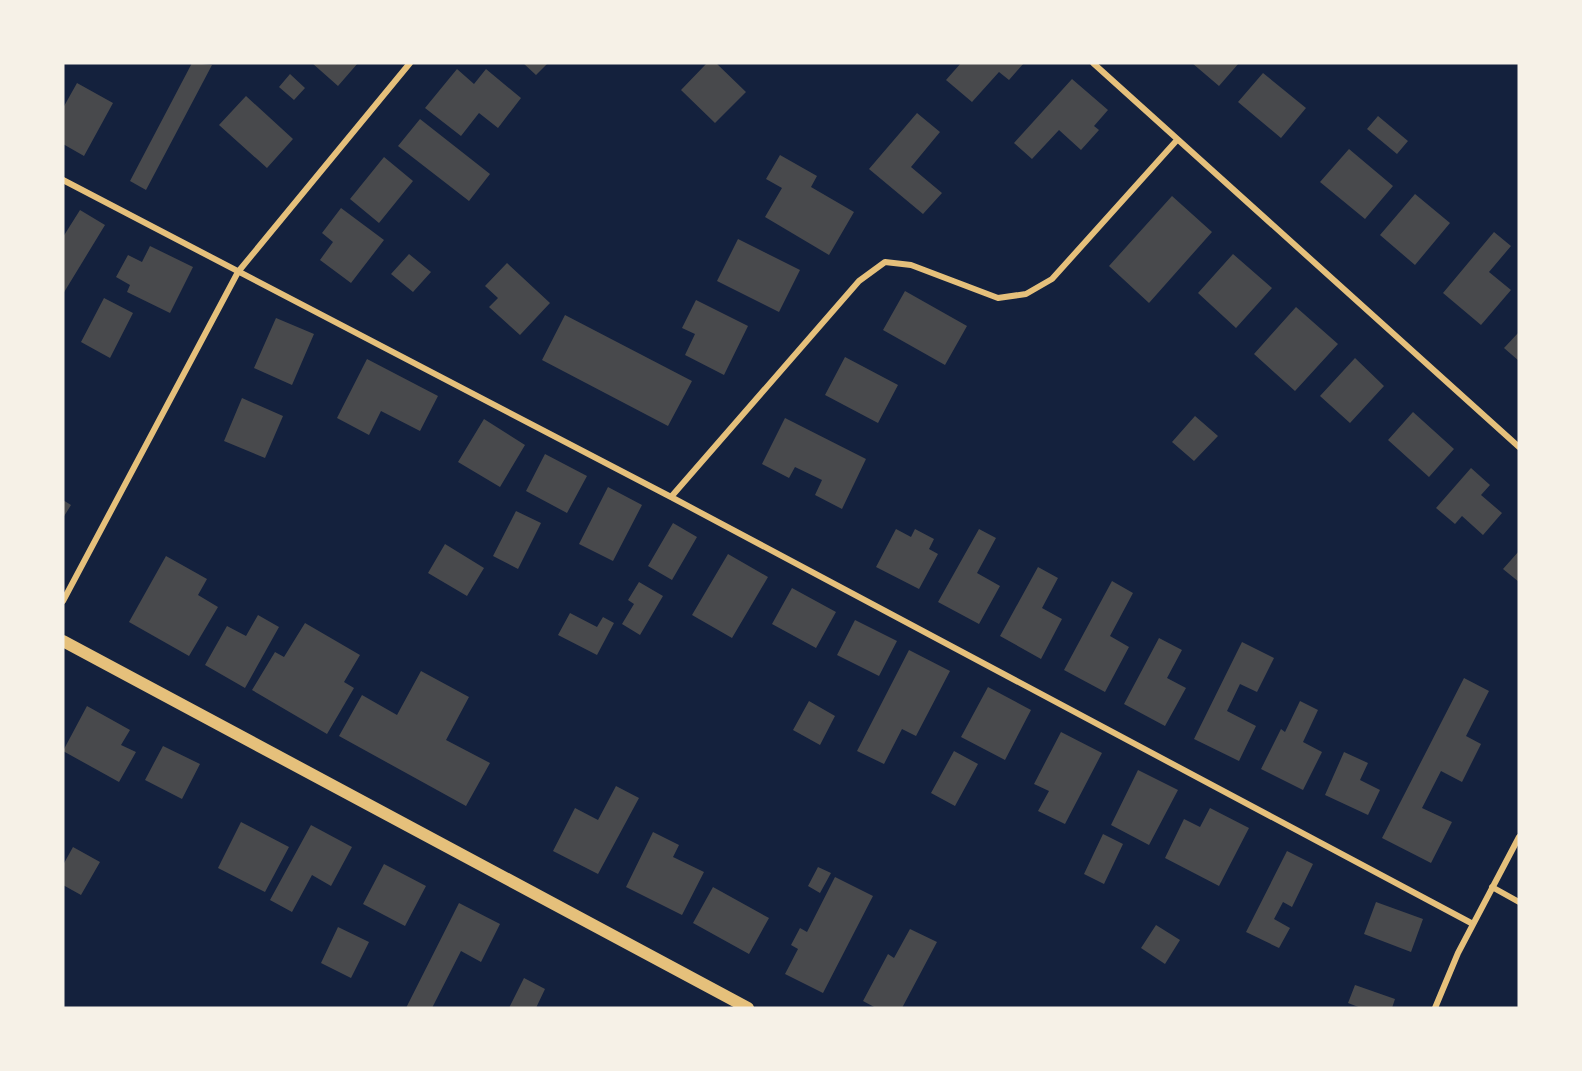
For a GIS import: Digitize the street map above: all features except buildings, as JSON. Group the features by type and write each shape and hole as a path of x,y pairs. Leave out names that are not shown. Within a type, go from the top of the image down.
{"main road":[{"path":"63,641 748,1008"}],"street":[{"path":"1093,63 1519,447"},
{"path":"63,601 238,273 407,64"},
{"path":"671,497 859,281 885,262 911,265 998,298 1026,294 1052,279 1177,140"},
{"path":"63,180 671,497 1473,924"},
{"path":"1435,1008 1458,953 1519,837"},
{"path":"1492,887 1519,903"}]}
